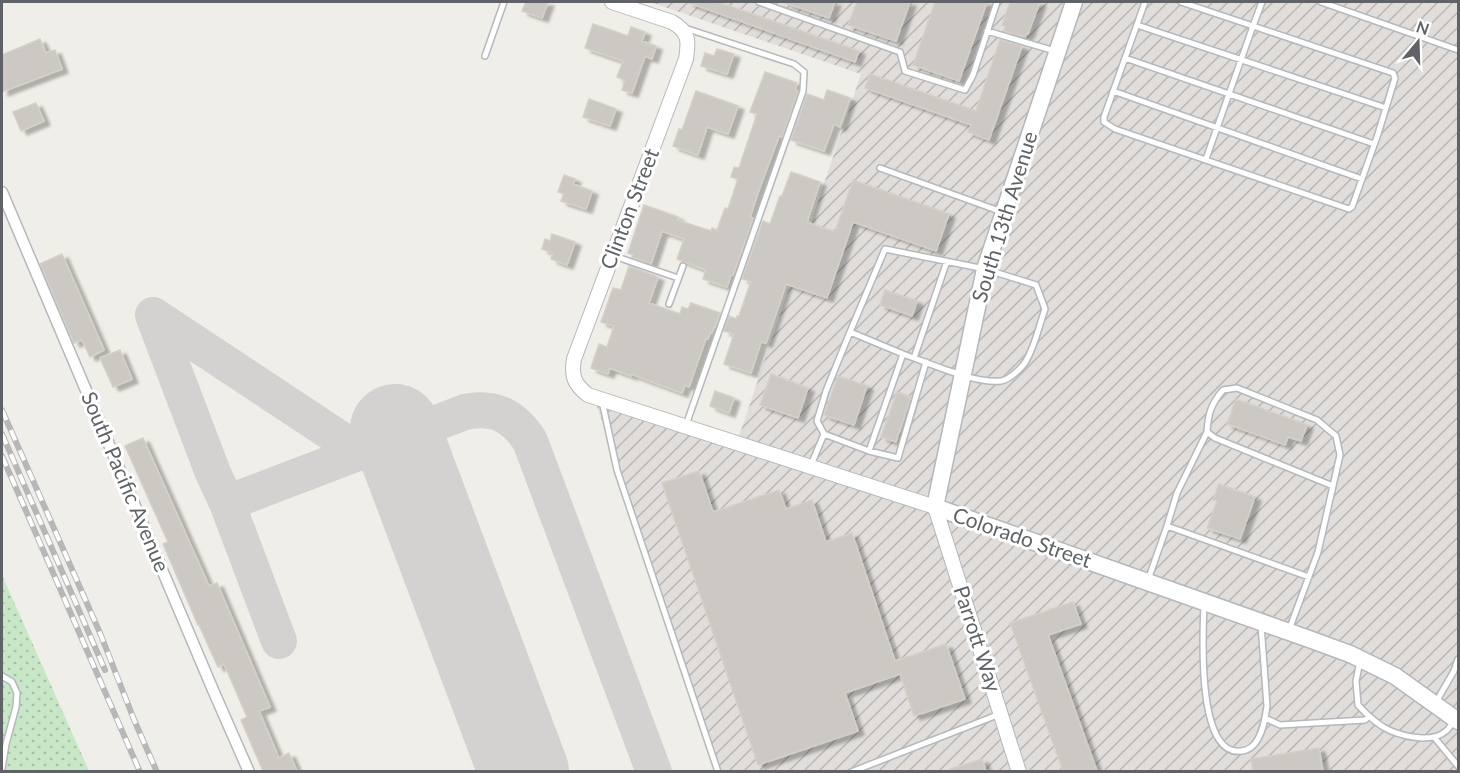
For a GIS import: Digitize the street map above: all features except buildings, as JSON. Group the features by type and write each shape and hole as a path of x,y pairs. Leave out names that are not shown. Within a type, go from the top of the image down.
{"main road":[{"name":"South 13th Avenue","path":"935,507 985,269 1074,2"},
{"name":"Colorado Street","path":"935,507 1360,659 1395,676 1457,720"}],"street":[{"path":"612,2 672,22 684,31"},
{"name":"Clinton Street","path":"575,381 572,371 574,359 686,59 688,48 684,31"},
{"name":"South Pacific Avenue","path":"2,192 208,680 249,771"},
{"name":"Colorado Street","path":"575,381 588,395 935,507"},
{"name":"Parrott Way","path":"935,507 1019,771"}],"lane":[{"path":"485,56 504,2"},
{"path":"759,2 900,52 905,71 965,90 973,75 997,2"},
{"path":"1145,2 1104,122 1115,129 1348,209 1352,207 1386,108 1395,78 1393,74 1181,2"},
{"path":"1206,159 1262,2"},
{"path":"1321,2 1458,50"},
{"path":"1137,25 1386,108"},
{"path":"684,31 794,64 804,72 803,91 685,426"},
{"path":"987,31 1057,51"},
{"path":"1125,58 1374,144"},
{"path":"1113,91 1362,179"},
{"path":"880,168 1004,213"},
{"path":"850,332 926,363 963,375 986,381 1004,381 1027,360 1045,309 1036,285 985,269 885,249 850,332 826,391 817,421 824,434 869,451 898,458 926,363"},
{"path":"612,256 678,278"},
{"path":"914,358 947,261"},
{"path":"669,304 683,266"},
{"path":"869,451 903,354"},
{"path":"1148,582 1177,494 1207,432 1208,418 1214,400 1223,390 1237,388 1317,420 1336,436 1340,455 1318,552 1288,632"},
{"path":"602,399 617,470 718,771"},
{"path":"1207,432 1215,438 1333,486"},
{"path":"810,467 824,434"},
{"path":"1167,526 1309,577"},
{"path":"1204,602 1202,637 1204,682 1209,712 1216,735 1230,751 1248,750 1255,744 1265,718 1267,706 1261,622"},
{"path":"1360,659 1356,681 1358,705 1390,731 1421,739 1434,737 1446,731 1457,720"},
{"path":"1435,704 1454,671 1458,659"},
{"path":"2,676 12,682 17,693 2,769"},
{"path":"851,771 1000,714"},
{"path":"1265,718 1280,725 1365,720 1369,716"},
{"path":"1434,737 1458,766"}],"shaded area":[{"path":"650,2 1458,2 1458,771 719,771 595,401 735,448 861,74"}],"green space":[{"path":"2,575 89,771 2,771"}],"taxiway":[{"path":"153,315 279,641"},
{"path":"153,315 360,452"},
{"path":"227,503 465,412 486,410 510,419 530,441 654,772"}],"runway":[{"path":"395,429 524,772"}],"railway":[{"path":"2,410 100,633 157,772"},
{"path":"2,434 105,670"},
{"path":"2,456 140,772"}]}
